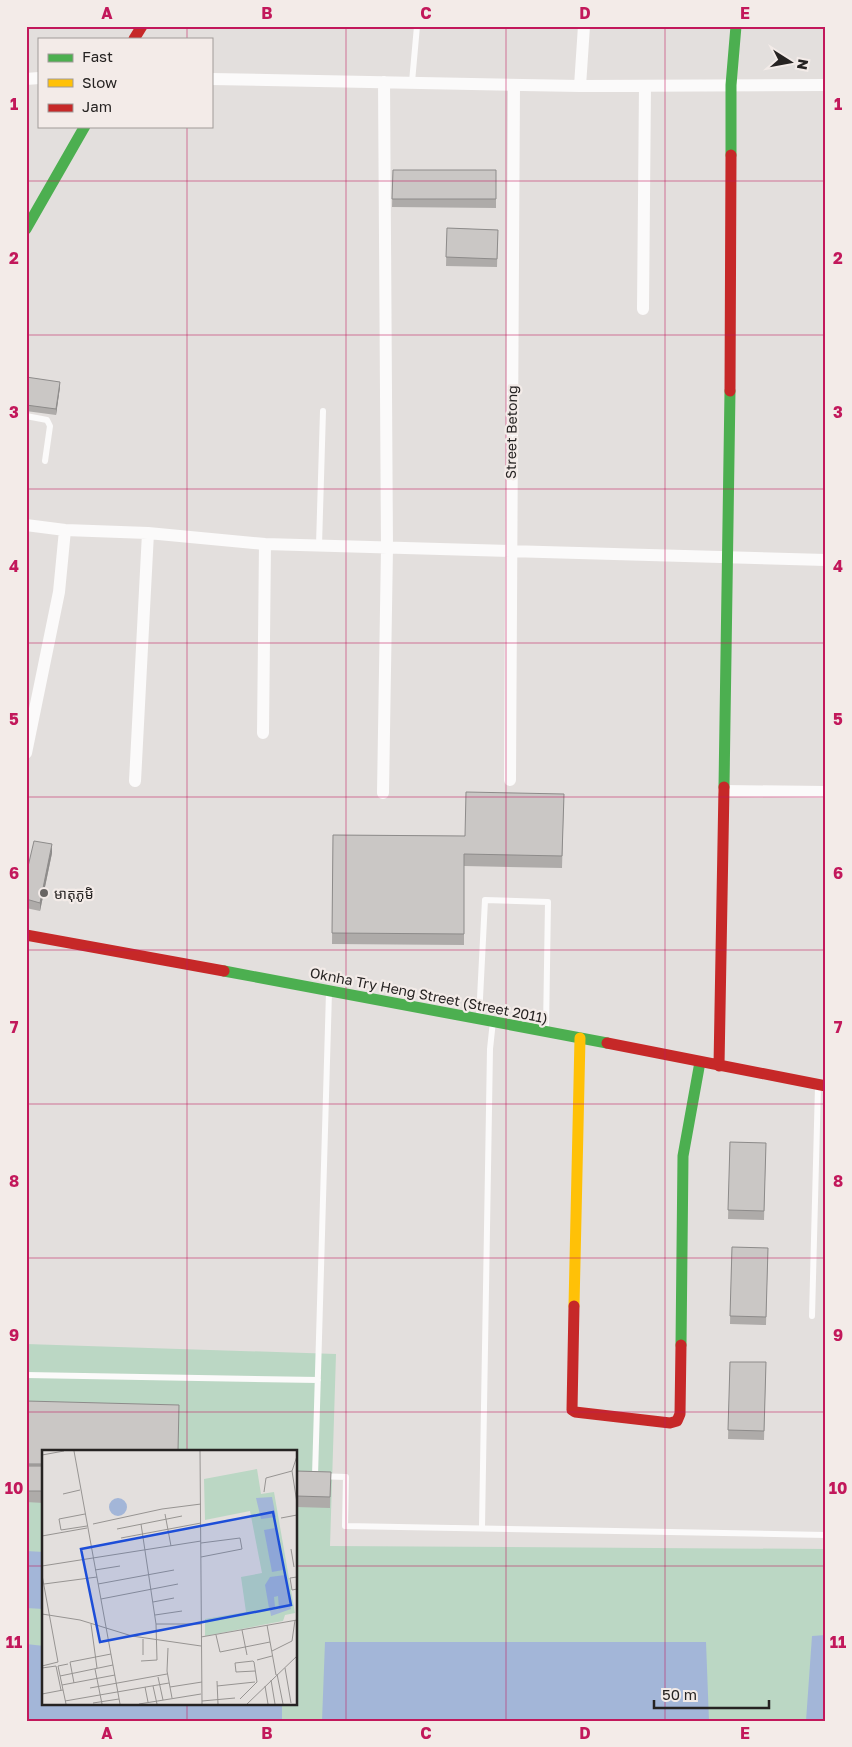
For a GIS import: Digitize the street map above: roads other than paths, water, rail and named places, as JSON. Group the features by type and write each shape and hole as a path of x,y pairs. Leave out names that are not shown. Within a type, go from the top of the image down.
{"street":[{"path":"135,38 142,26"},
{"path":"580,86 584,26"},
{"path":"720,1066 729,558 731,85 736,26"},
{"path":"212,79 580,86 826,85"},
{"path":"383,792 387,548 384,82"},
{"name":"Street Betong","path":"510,780 514,85"},
{"path":"643,308 645,86"},
{"path":"26,229 84,128"},
{"path":"26,524 66,530 148,533 265,544 826,560"},
{"path":"26,753 59,592 66,530"},
{"path":"135,781 148,533"},
{"path":"263,733 265,544"},
{"path":"724,791 826,792"},
{"name":"Oknha Try Heng Street (Street 2011)","path":"26,935 479,1018 822,1085"},
{"path":"580,1038 572,1406 572,1410 575,1412 670,1423 677,1421 680,1414 683,1156 690,1108 700,1062"}],"lane":[{"path":"412,82 417,26"},
{"path":"320,545 323,411"},
{"path":"26,416 47,420 50,426 45,461"},
{"path":"479,1018 485,900 548,902 546,1032"},
{"path":"329,991 315,1476 346,1477 345,1526 482,1527 826,1535"},
{"path":"482,1527 490,1049 493,1021"},
{"path":"812,1316 822,1085"},
{"path":"26,1374 318,1380"}],"water":[{"path":"26,1551 42,1552 42,1609 26,1608"},
{"path":"826,1635 826,1721 806,1721 812,1636"},
{"path":"325,1642 706,1642 709,1721 322,1721"},
{"path":"26,1644 42,1646 42,1704 282,1704 282,1721 26,1721"}],"place":[{"name":"មាតុភូមិ","path":"44,893"}]}
